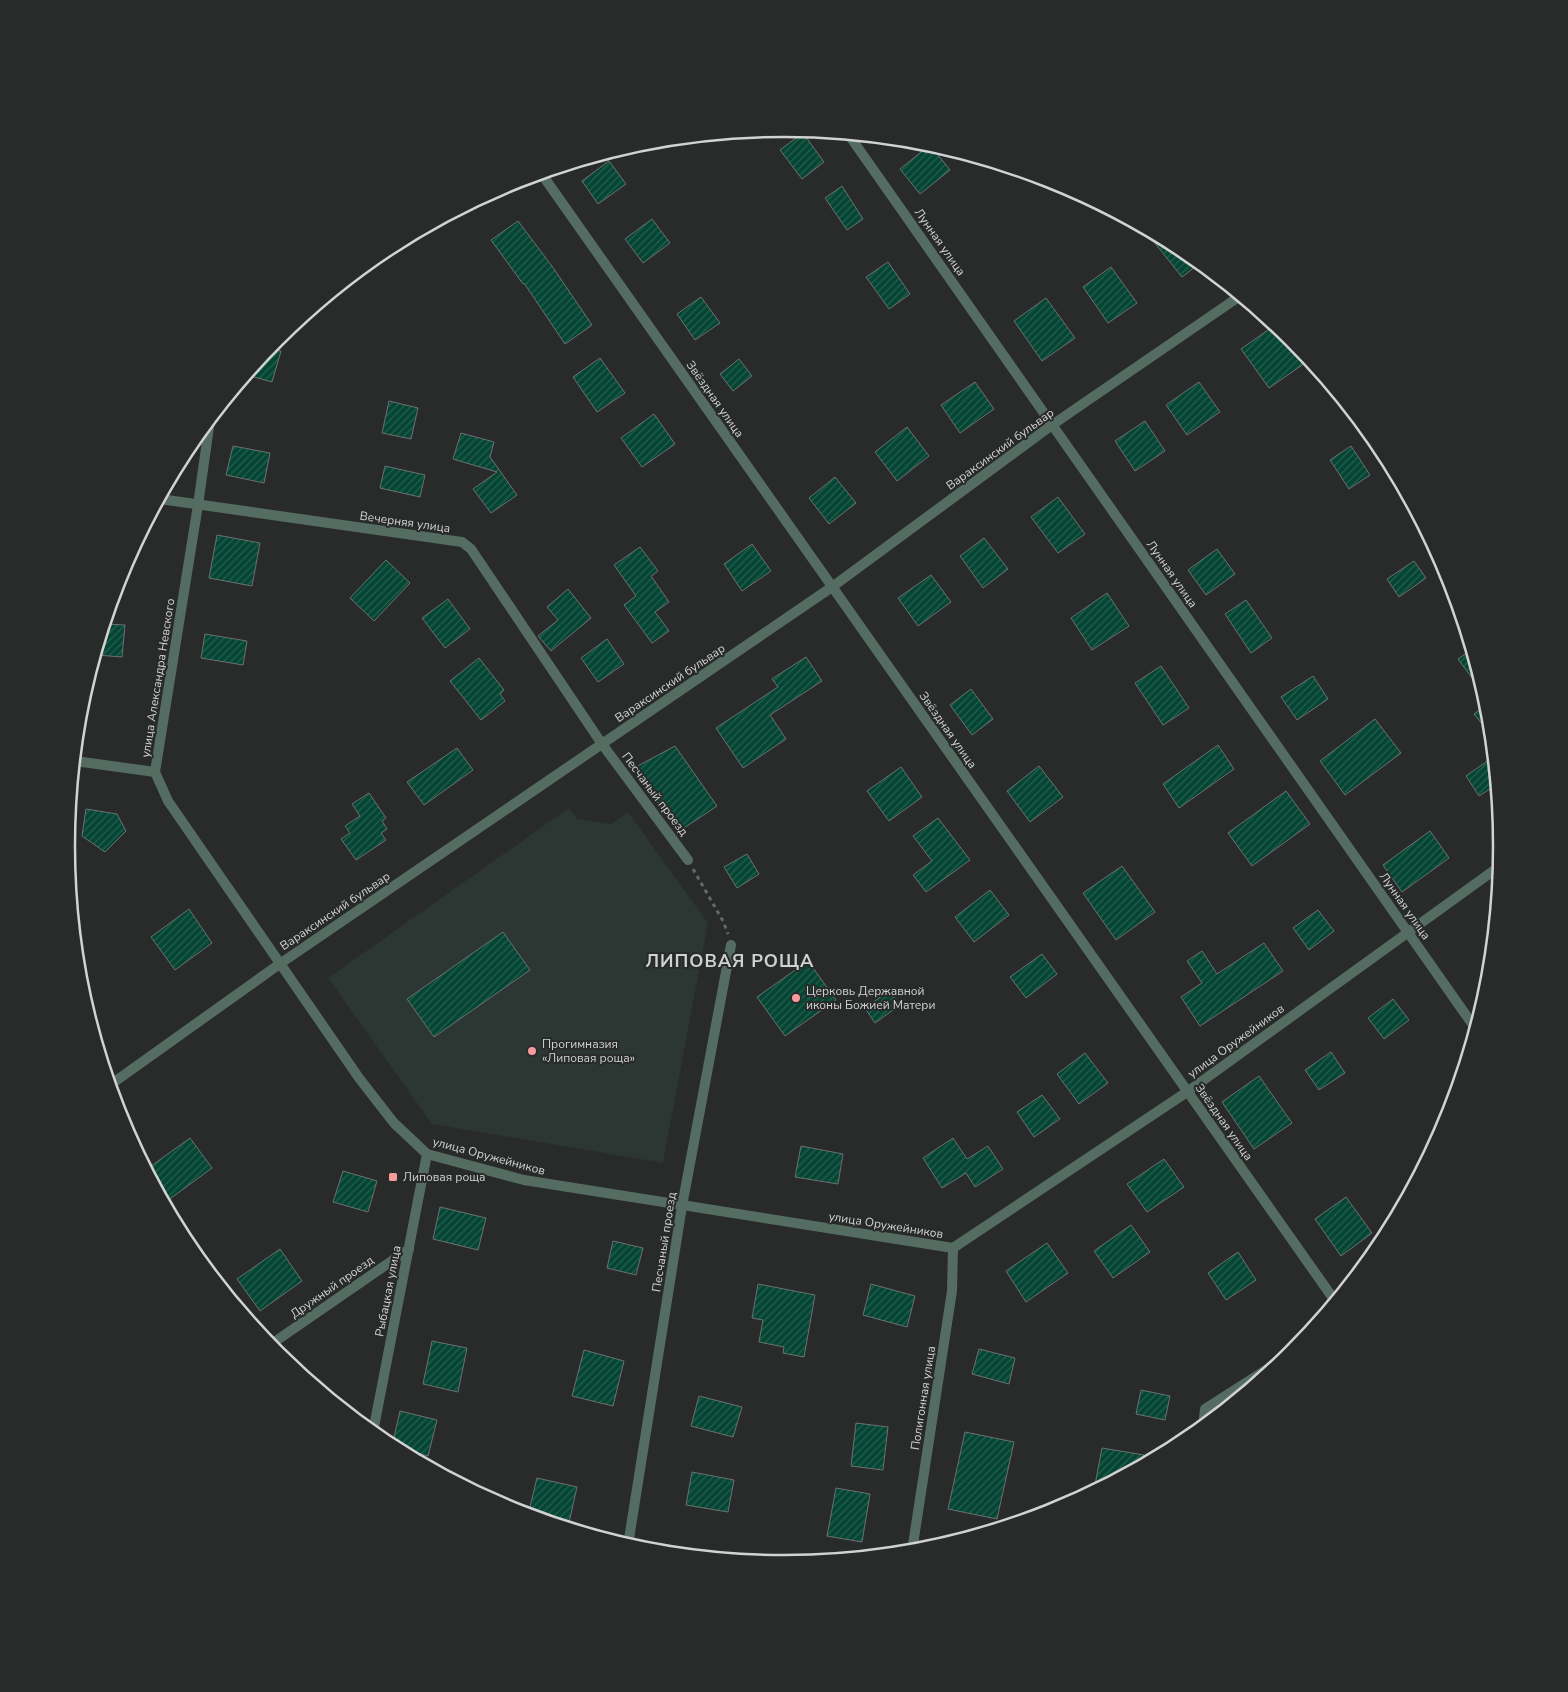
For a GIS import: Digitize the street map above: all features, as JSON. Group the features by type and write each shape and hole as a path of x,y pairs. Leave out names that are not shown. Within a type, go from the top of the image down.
{"street":[{"name":"Лунная улица","path":"853,141 1471,1022"},
{"name":"Звёздная улица","path":"545,179 1331,1296"},
{"name":"Вараксинский бульвар","path":"116,1081 281,963 832,588 1052,425 1235,300"},
{"name":"улица Александра Невского","path":"208,433 155,772 168,801 281,963"},
{"name":"Вечерняя улица","path":"165,500 462,542 471,549 602,744"},
{"name":"Песчаный проезд","path":"602,744 688,860"},
{"path":"80,762 155,772"},
{"name":"улица Оружейников","path":"281,963 359,1078 394,1123 427,1154 524,1180 953,1248 1187,1092 1492,872"},
{"name":"Песчаный проезд","path":"629,1537 682,1206 731,945"},
{"name":"Рыбацкая улица","path":"374,1425 427,1154"},
{"name":"Полигонная улица","path":"913,1543 952,1291 953,1248"},
{"name":"Дружный проезд","path":"277,1340 409,1249"},
{"path":"1204,1417 1205,1410 1243,1385"}],"path":[{"path":"688,860 723,921 731,945"}],"shaded area":[{"name":"Прогимназия «Липовая роща»","path":"569,808 577,819 611,824 628,812 708,923 663,1163 432,1124 328,978"}],"building":[{"path":"797,138 807,138 824,162 802,179 780,150"},
{"path":"922,151 937,154 950,170 920,194 900,169"},
{"path":"609,161 626,184 598,204 582,181"},
{"path":"842,186 863,219 847,230 825,198"},
{"path":"652,219 670,243 643,263 625,239"},
{"path":"518,221 554,269 592,325 565,344 524,283 491,240"},
{"path":"1153,240 1194,268 1182,277"},
{"path":"888,262 910,294 889,309 866,277"},
{"path":"1111,267 1137,303 1108,323 1083,287"},
{"path":"701,297 720,323 695,340 677,314"},
{"path":"1046,298 1075,338 1042,361 1014,321"},
{"path":"1269,330 1303,364 1269,388 1241,349"},
{"path":"278,350 281,351 272,382 253,377"},
{"path":"600,358 625,393 597,412 573,377"},
{"path":"739,359 752,376 733,391 720,374"},
{"path":"975,382 994,409 960,433 941,405"},
{"path":"1199,382 1220,412 1187,435 1166,405"},
{"path":"389,401 418,408 411,439 382,433"},
{"path":"654,414 675,444 642,467 621,438"},
{"path":"1145,421 1165,451 1135,471 1115,441"},
{"path":"907,427 929,456 897,481 875,452"},
{"path":"461,433 494,442 490,457 517,495 491,513 473,489 497,472 453,459"},
{"path":"233,446 270,453 264,483 226,475"},
{"path":"1351,446 1370,475 1349,489 1330,460"},
{"path":"385,466 425,475 420,497 380,488"},
{"path":"835,477 856,503 829,524 809,498"},
{"path":"1058,497 1085,534 1058,553 1031,517"},
{"path":"217,535 260,543 252,586 209,578"},
{"path":"984,538 1008,569 983,588 960,556"},
{"path":"752,544 771,571 742,591 724,564"},
{"path":"640,547 658,571 651,576 669,602 655,612 669,631 652,643 624,605 636,596 614,565"},
{"path":"1217,549 1235,574 1206,595 1188,570"},
{"path":"386,560 410,583 374,621 350,598"},
{"path":"1414,561 1426,578 1399,597 1387,579"},
{"path":"931,575 951,602 918,626 898,598"},
{"path":"568,589 591,618 551,651 538,636 558,620 547,607"},
{"path":"1107,593 1129,626 1092,650 1071,618"},
{"path":"448,599 470,629 445,648 422,618"},
{"path":"1246,600 1272,638 1251,653 1225,614"},
{"path":"111,624 125,625 122,657 101,655"},
{"path":"205,634 247,641 243,665 201,658"},
{"path":"607,639 624,664 598,682 581,658"},
{"path":"1466,653 1473,679 1458,659"},
{"path":"806,657 822,681 770,715 786,739 743,768 716,728 778,687 772,679"},
{"path":"479,658 504,690 500,694 505,701 481,720 450,681"},
{"path":"1161,666 1189,708 1163,725 1135,683"},
{"path":"1313,676 1328,699 1297,720 1281,697"},
{"path":"971,689 993,719 972,735 950,705"},
{"path":"1479,710 1482,724 1474,714"},
{"path":"1375,719 1401,753 1345,795 1320,761"},
{"path":"1218,745 1234,769 1179,808 1163,784"},
{"path":"675,746 717,806 678,832 634,768"},
{"path":"457,748 473,770 424,805 407,782"},
{"path":"1488,761 1490,789 1479,796 1466,776"},
{"path":"1039,766 1063,797 1030,822 1007,791"},
{"path":"901,767 922,797 889,821 867,791"},
{"path":"1286,791 1310,824 1252,866 1228,833"},
{"path":"369,793 386,818 382,821 387,829 381,833 386,840 356,860 341,839 350,833 345,826 360,816 352,804"},
{"path":"86,809 117,814 126,831 105,852 82,836"},
{"path":"938,818 970,860 926,892 913,875 932,861 913,836"},
{"path":"1430,831 1449,858 1402,892 1383,865"},
{"path":"747,854 759,874 737,888 724,867"},
{"path":"1122,866 1155,912 1116,940 1083,893"},
{"path":"990,890 1009,915 974,942 955,917"},
{"path":"189,909 212,943 175,970 151,937"},
{"path":"1318,910 1334,931 1309,950 1293,928"},
{"path":"503,932 530,970 434,1037 407,999"},
{"path":"1264,943 1283,971 1200,1026 1181,997 1202,983 1187,961 1202,951 1217,974"},
{"path":"1042,954 1057,974 1026,998 1010,977"},
{"name":"Церковь Державной иконы Божией Матери","path":"808,961 836,1000 785,1036 757,997"},
{"path":"889,991 900,1005 875,1023 865,1008"},
{"path":"1393,999 1409,1020 1384,1039 1368,1018"},
{"path":"1331,1052 1345,1073 1319,1090 1305,1070"},
{"path":"1085,1053 1108,1083 1079,1104 1057,1074"},
{"path":"1259,1076 1292,1123 1254,1149 1222,1102"},
{"path":"1042,1095 1060,1119 1034,1137 1017,1112"},
{"path":"190,1138 212,1168 170,1199 151,1166"},
{"path":"953,1138 967,1159 988,1146 1003,1169 975,1187 966,1173 942,1188 923,1158"},
{"path":"801,1146 843,1154 838,1184 795,1177"},
{"path":"1164,1159 1184,1187 1147,1212 1127,1184"},
{"path":"343,1171 377,1181 368,1212 333,1202"},
{"path":"1346,1197 1372,1233 1341,1256 1315,1219"},
{"path":"440,1207 486,1218 478,1250 433,1239"},
{"path":"1131,1225 1150,1252 1113,1278 1094,1251"},
{"path":"613,1241 643,1248 636,1275 607,1268"},
{"path":"1047,1243 1068,1273 1026,1302 1006,1271"},
{"path":"280,1249 302,1281 260,1311 237,1279"},
{"path":"1238,1252 1256,1280 1226,1300 1208,1273"},
{"path":"758,1284 815,1295 804,1357 783,1353 784,1347 759,1342 763,1320 752,1318"},
{"path":"871,1284 915,1296 907,1327 863,1315"},
{"path":"432,1341 467,1348 458,1392 423,1384"},
{"path":"979,1349 1015,1358 1009,1384 972,1374"},
{"path":"584,1350 624,1361 613,1406 572,1396"},
{"path":"1141,1390 1170,1396 1165,1420 1136,1414"},
{"path":"699,1396 742,1407 733,1437 691,1426"},
{"path":"400,1411 437,1420 428,1456 418,1453 394,1438"},
{"path":"856,1423 888,1427 883,1470 851,1466"},
{"path":"965,1432 1014,1442 997,1519 948,1509"},
{"path":"1102,1448 1144,1455 1138,1460 1095,1483"},
{"path":"692,1472 734,1480 728,1512 686,1505"},
{"path":"537,1478 577,1487 569,1521 530,1507"},
{"path":"836,1488 870,1494 862,1542 827,1536"}],"place":[{"name":"Церковь Державной иконы Божией Матери","path":"796,998"},
{"name":"Прогимназия «Липовая роща»","path":"532,1051"},
{"name":"Липовая роща","path":"393,1177"}],"district":[{"name":"ЛИПОВАЯ РОЩА","path":"730,961"}]}
